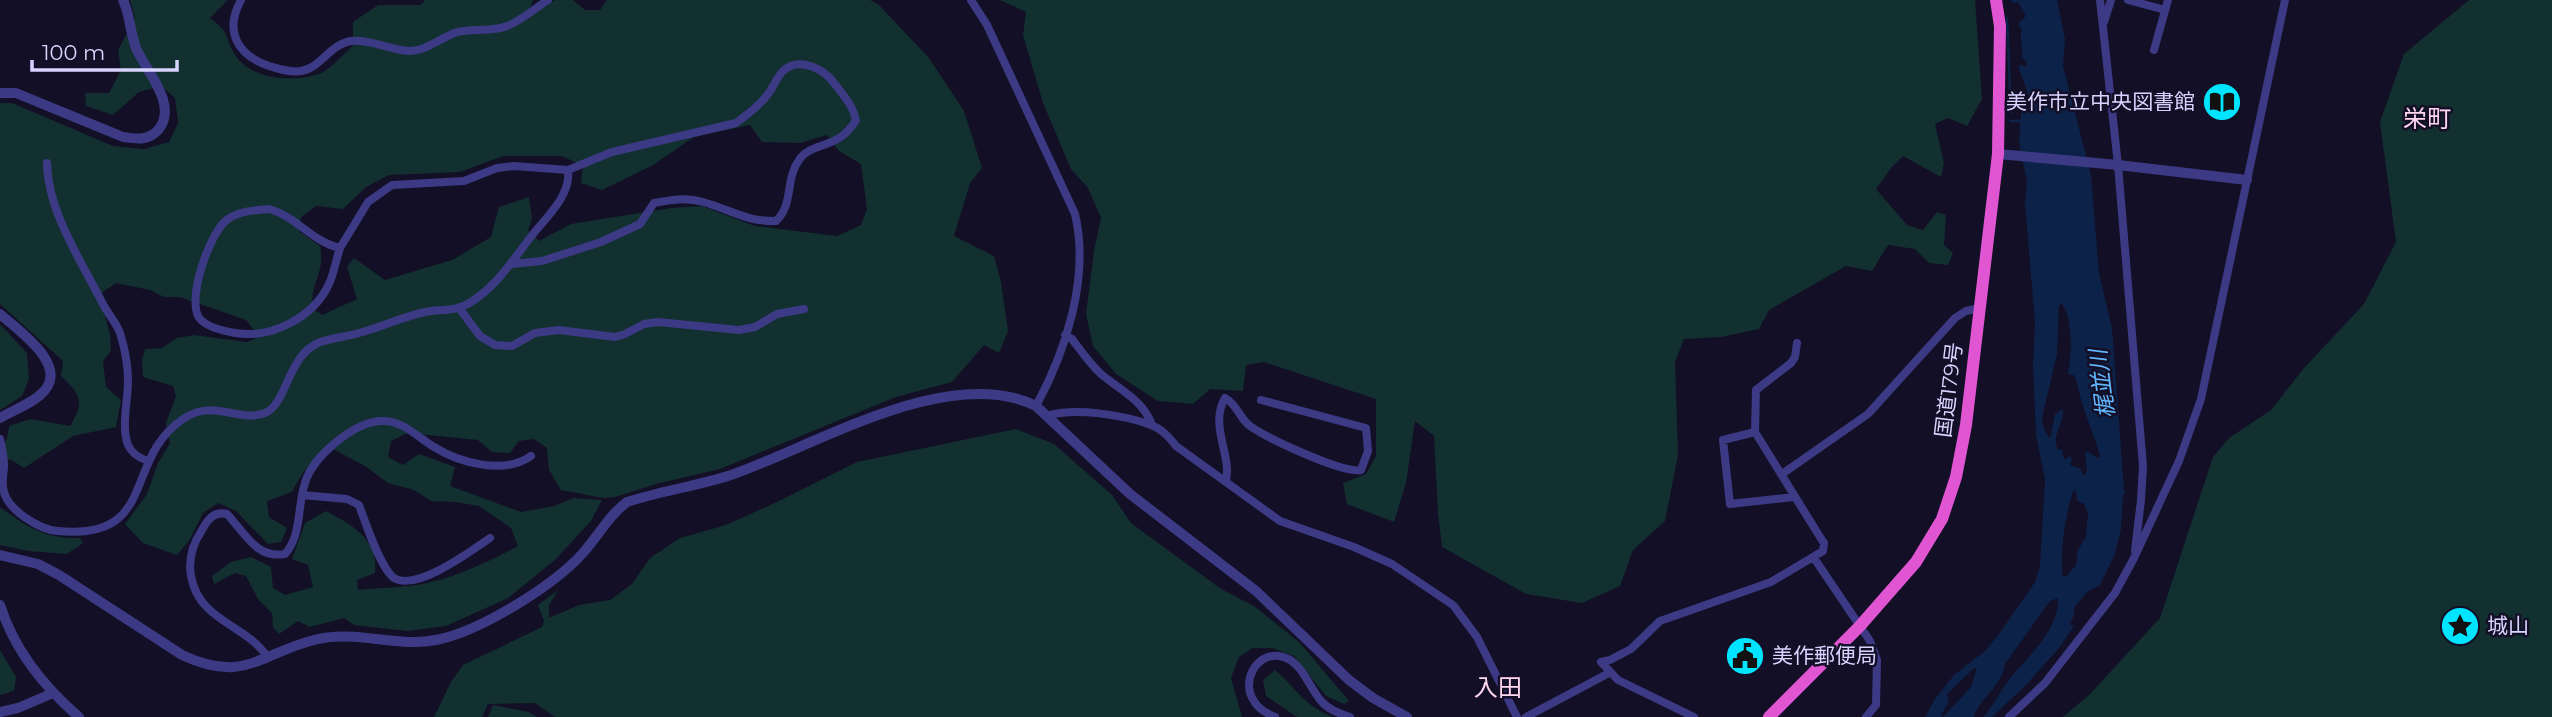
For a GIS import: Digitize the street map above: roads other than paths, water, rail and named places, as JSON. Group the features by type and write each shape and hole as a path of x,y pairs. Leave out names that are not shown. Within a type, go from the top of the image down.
{"highway":[{"name":"国道179号","path":"1769,717 1859,627 1916,562 1942,519 1956,477 1966,425 1998,154 2000,26 1996,0"}],"street":[{"path":"0,93 16,93 123,137 136,139 152,135 160,128 165,110 157,86 137,51 123,0"},
{"path":"241,0 233,17 234,36 243,52 282,70 302,71 349,41 364,41 410,51 420,50 457,32 508,26 548,0"},
{"path":"971,0 987,24 1075,214 1080,251 1079,281 1066,335 1036,406"},
{"path":"2100,0 2143,467 2134,558"},
{"path":"2104,25 2111,0"},
{"path":"2128,0 2165,10"},
{"path":"2154,50 2168,0"},
{"path":"2009,717 2045,683 2115,593 2179,461 2201,399 2285,0"},
{"path":"340,248 332,247 284,213 247,211 227,219 216,231 209,246 195,292 193,306 199,320 216,329 250,335 284,327 314,304 328,285 340,248 368,202 392,185 464,181 497,168 514,166 568,170 612,152 736,122 766,97 783,70 797,66 810,65 826,72 854,109 856,120 850,132 800,157 793,170 788,203 776,221 761,222 703,202 679,199 654,202 640,224 611,237 542,261 512,264"},
{"path":"1998,154 2114,164 2246,180"},
{"path":"47,163 49,188 63,223 119,330 126,355 128,379 128,445 135,456 148,461"},
{"path":"0,439 4,493 18,511 34,523 52,530 89,531 104,528 119,520 129,509 148,461 164,436 183,419 204,410 252,415 265,413 275,405 295,363 306,350 321,342 375,329 427,312 459,308 491,286 512,264 567,189 568,170"},
{"path":"459,308 480,336 495,345 512,346 535,333 559,330 615,337 658,321 739,330 755,327 777,314 804,309"},
{"path":"1782,474 1868,414 1955,318 1966,311 1979,308"},
{"path":"0,314 43,352 49,363 51,376 38,397 0,418"},
{"path":"1066,335 1102,375 1128,392 1149,417 1152,425"},
{"path":"1694,717 1618,680 1601,662 1631,649 1660,621 1771,582 1824,551 1824,543 1755,432 1756,390 1791,363 1797,344"},
{"path":"0,555 38,564 59,575 182,655 202,664 226,667 254,664 312,640 338,635 405,641 435,640 463,633 542,588 582,554 614,511 627,502 732,474 912,403 958,394 990,395 1021,399 1036,406 1130,494 1256,591 1349,680 1373,698 1407,717"},
{"path":"1226,480 1227,469 1219,429 1222,402 1225,398 1248,425 1283,444 1345,469 1361,470 1367,452 1366,428 1261,400"},
{"path":"1047,416 1058,413 1089,413 1152,425 1164,432 1176,446 1280,521 1354,547 1392,564 1453,605 1477,637 1517,717"},
{"path":"268,658 256,645 200,601 191,578 190,555 211,516 227,514 260,551 272,556 285,554 291,548 296,533 305,480 312,469 338,439 355,428 381,421 398,424 460,459 487,465 509,465 523,462 531,456"},
{"path":"1755,432 1723,440 1730,504 1794,497"},
{"path":"302,495 347,499 359,505 385,568 395,578 408,581 423,579 490,538"},
{"path":"1814,558 1870,641 1877,660 1876,705 1866,717"},
{"path":"0,605 21,650 53,693 79,717"},
{"path":"1276,717 1254,702 1249,690 1250,675 1257,663 1267,657 1277,656 1287,658 1299,667 1322,703 1337,713 1350,717"},
{"path":"1526,717 1609,673"},
{"path":"0,712 18,708 53,693"}],"water":[{"name":"梶並川","path":"2010,0 2057,0 2065,39 2063,66 2091,175 2099,273 2112,328 2126,493 2123,495 2121,529 2115,554 2100,585 2087,592 2073,609 2075,613 2070,624 2074,626 2059,648 2025,686 1992,717 1983,717 2048,632 2057,610 2058,598 2050,601 2005,664 2000,679 1981,703 1974,717 1943,717 1925,717 1954,675 1985,651 1999,634 2035,582 2040,566 2045,479 2036,435 2033,365 2035,322 2025,203 2027,182 2019,142 2022,100 2030,99 2019,69 2019,65 2026,66 2027,63 2022,57 2022,30 2018,24 2026,16 2018,2 2013,3","holes":["2061,303 2070,326 2068,372 2076,379 2100,456 2097,458 2087,451 2085,453 2087,471 2083,476 2081,469 2070,465 2072,459 2069,456 2064,460 2062,449 2058,450 2056,444 2063,409 2055,414 2050,439 2042,418 2057,354","2074,490 2076,491 2077,501 2084,504 2088,514 2086,537 2078,550 2076,565 2067,576 2063,576 2063,545","1977,668 1971,687 1943,717 1941,715 1949,702 1947,694"]}],"waterway":[{"path":"2007,18 2011,113"},
{"path":"2010,121 2020,121"}],"place":[{"name":"美作市立中央図書館","path":"2222,102"},
{"name":"城山","path":"2460,626"},
{"name":"美作郵便局","path":"1745,656"}],"district":[{"name":"栄町","path":"2427,119"},
{"name":"入田","path":"1498,688"}]}
